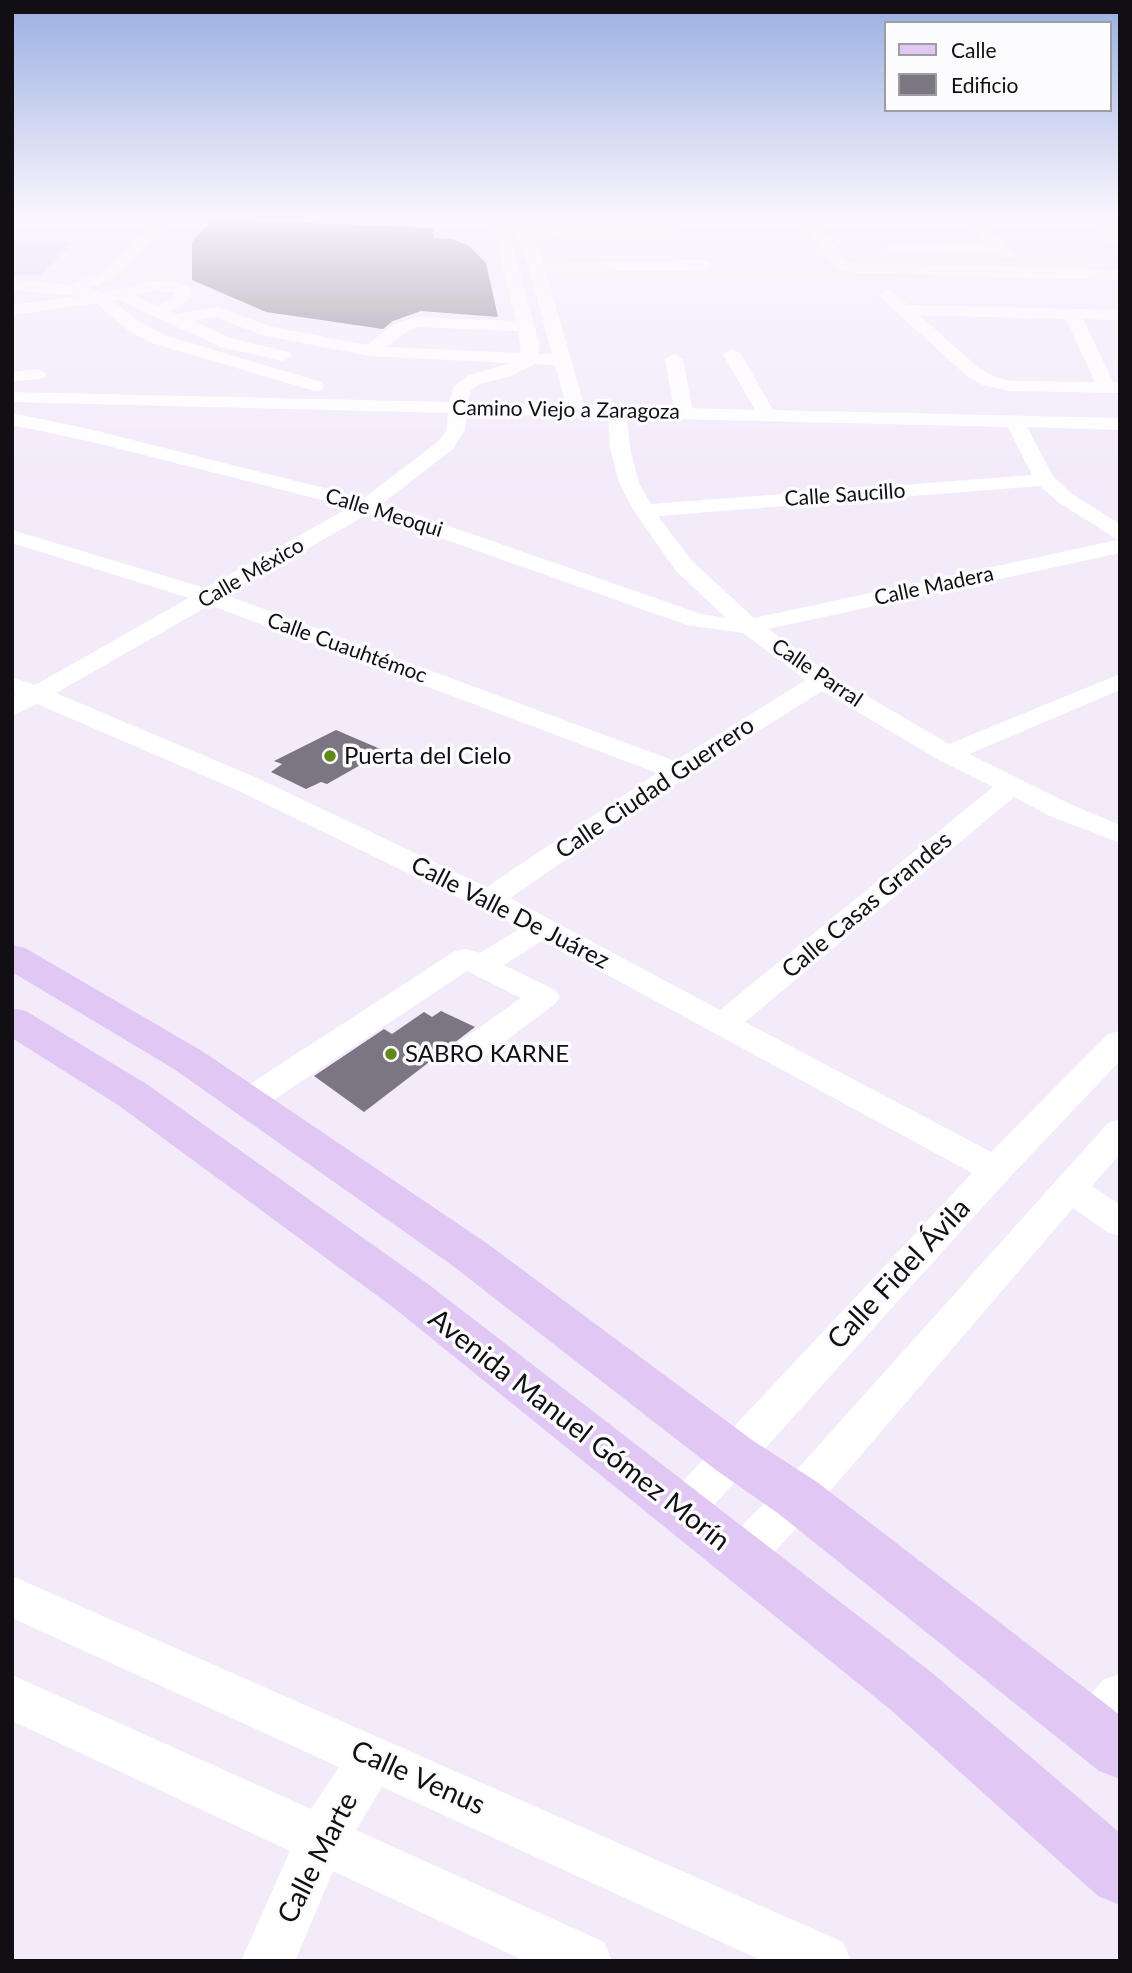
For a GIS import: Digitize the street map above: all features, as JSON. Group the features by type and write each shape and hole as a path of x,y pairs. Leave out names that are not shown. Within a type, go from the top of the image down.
{"main road":[{"path":"12,956 188,1060 468,1254 734,1455 798,1498 1110,1725"},
{"name":"Avenida Manuel Gómez Morín","path":"12,1020 133,1096 411,1296 911,1691 1120,1874"}],"street":[{"path":"12,310 34,309"},
{"path":"12,318 83,309"},
{"path":"92,318 103,309"},
{"path":"112,309 161,340 321,386 245,384"},
{"path":"151,309 227,343 295,358 318,342"},
{"path":"166,316 172,309"},
{"path":"520,309 530,343 529,359"},
{"path":"549,309 576,409"},
{"path":"902,310 1120,315"},
{"path":"902,310 974,373 997,384 1113,388"},
{"path":"166,316 217,312 268,331 370,351 563,360"},
{"path":"1072,314 1113,388"},
{"path":"370,351 400,328 416,322 524,326"},
{"path":"196,352 227,343"},
{"path":"732,354 767,415"},
{"path":"352,387 464,393 529,359"},
{"path":"674,359 684,412"},
{"path":"354,366 377,369"},
{"path":"447,377 464,393"},
{"path":"12,395 18,378 56,380"},
{"name":"Camino Viejo a Zaragoza","path":"12,395 464,393 576,409 1120,424"},
{"name":"Calle México","path":"12,708 368,505 454,437 464,393"},
{"name":"Calle Parral","path":"617,410 620,448 629,483 644,510 684,566 748,626 822,680 948,754 1011,786 1120,835"},
{"name":"Calle Meoqui","path":"12,419 89,435 368,505 695,620 748,626"},
{"path":"1015,422 1045,480 1065,498 1120,534"},
{"name":"Calle Saucillo","path":"644,510 1045,480"},
{"name":"Calle Cuauhtémoc","path":"12,536 210,597 677,771"},
{"name":"Calle Madera","path":"748,626 1120,546"},
{"name":"Calle Ciudad Guerrero","path":"489,900 677,771 822,680"},
{"path":"948,754 1120,681"},
{"name":"Calle Valle De Juárez","path":"12,684 247,784 489,900 995,1170"},
{"name":"Calle Casas Grandes","path":"723,1024 1011,786"},
{"path":"481,966 542,928"},
{"path":"248,1101 466,958 544,998 468,1052"},
{"name":"Calle Fidel Ávila","path":"682,1511 995,1170 1120,1041"},
{"path":"740,1557 798,1498 1120,1131"},
{"path":"1071,1189 1120,1223"},
{"name":"Calle Venus","path":"12,1596 824,1961"},
{"path":"12,1697 585,1961"},
{"name":"Calle Marte","path":"268,1961 321,1840 372,1758"}],"building":[{"path":"259,309 496,309 498,317 421,311 393,321 383,329"},
{"name":"Puerta del Cielo","path":"336,730 385,751 327,784 321,782 306,789 271,772 282,764 274,761"},
{"name":"SABRO KARNE","path":"441,1011 475,1027 364,1112 314,1076 384,1029 392,1034 424,1012 432,1017"}],"place":[{"name":"Puerta del Cielo","path":"330,756"},
{"name":"SABRO KARNE","path":"391,1054"}]}
